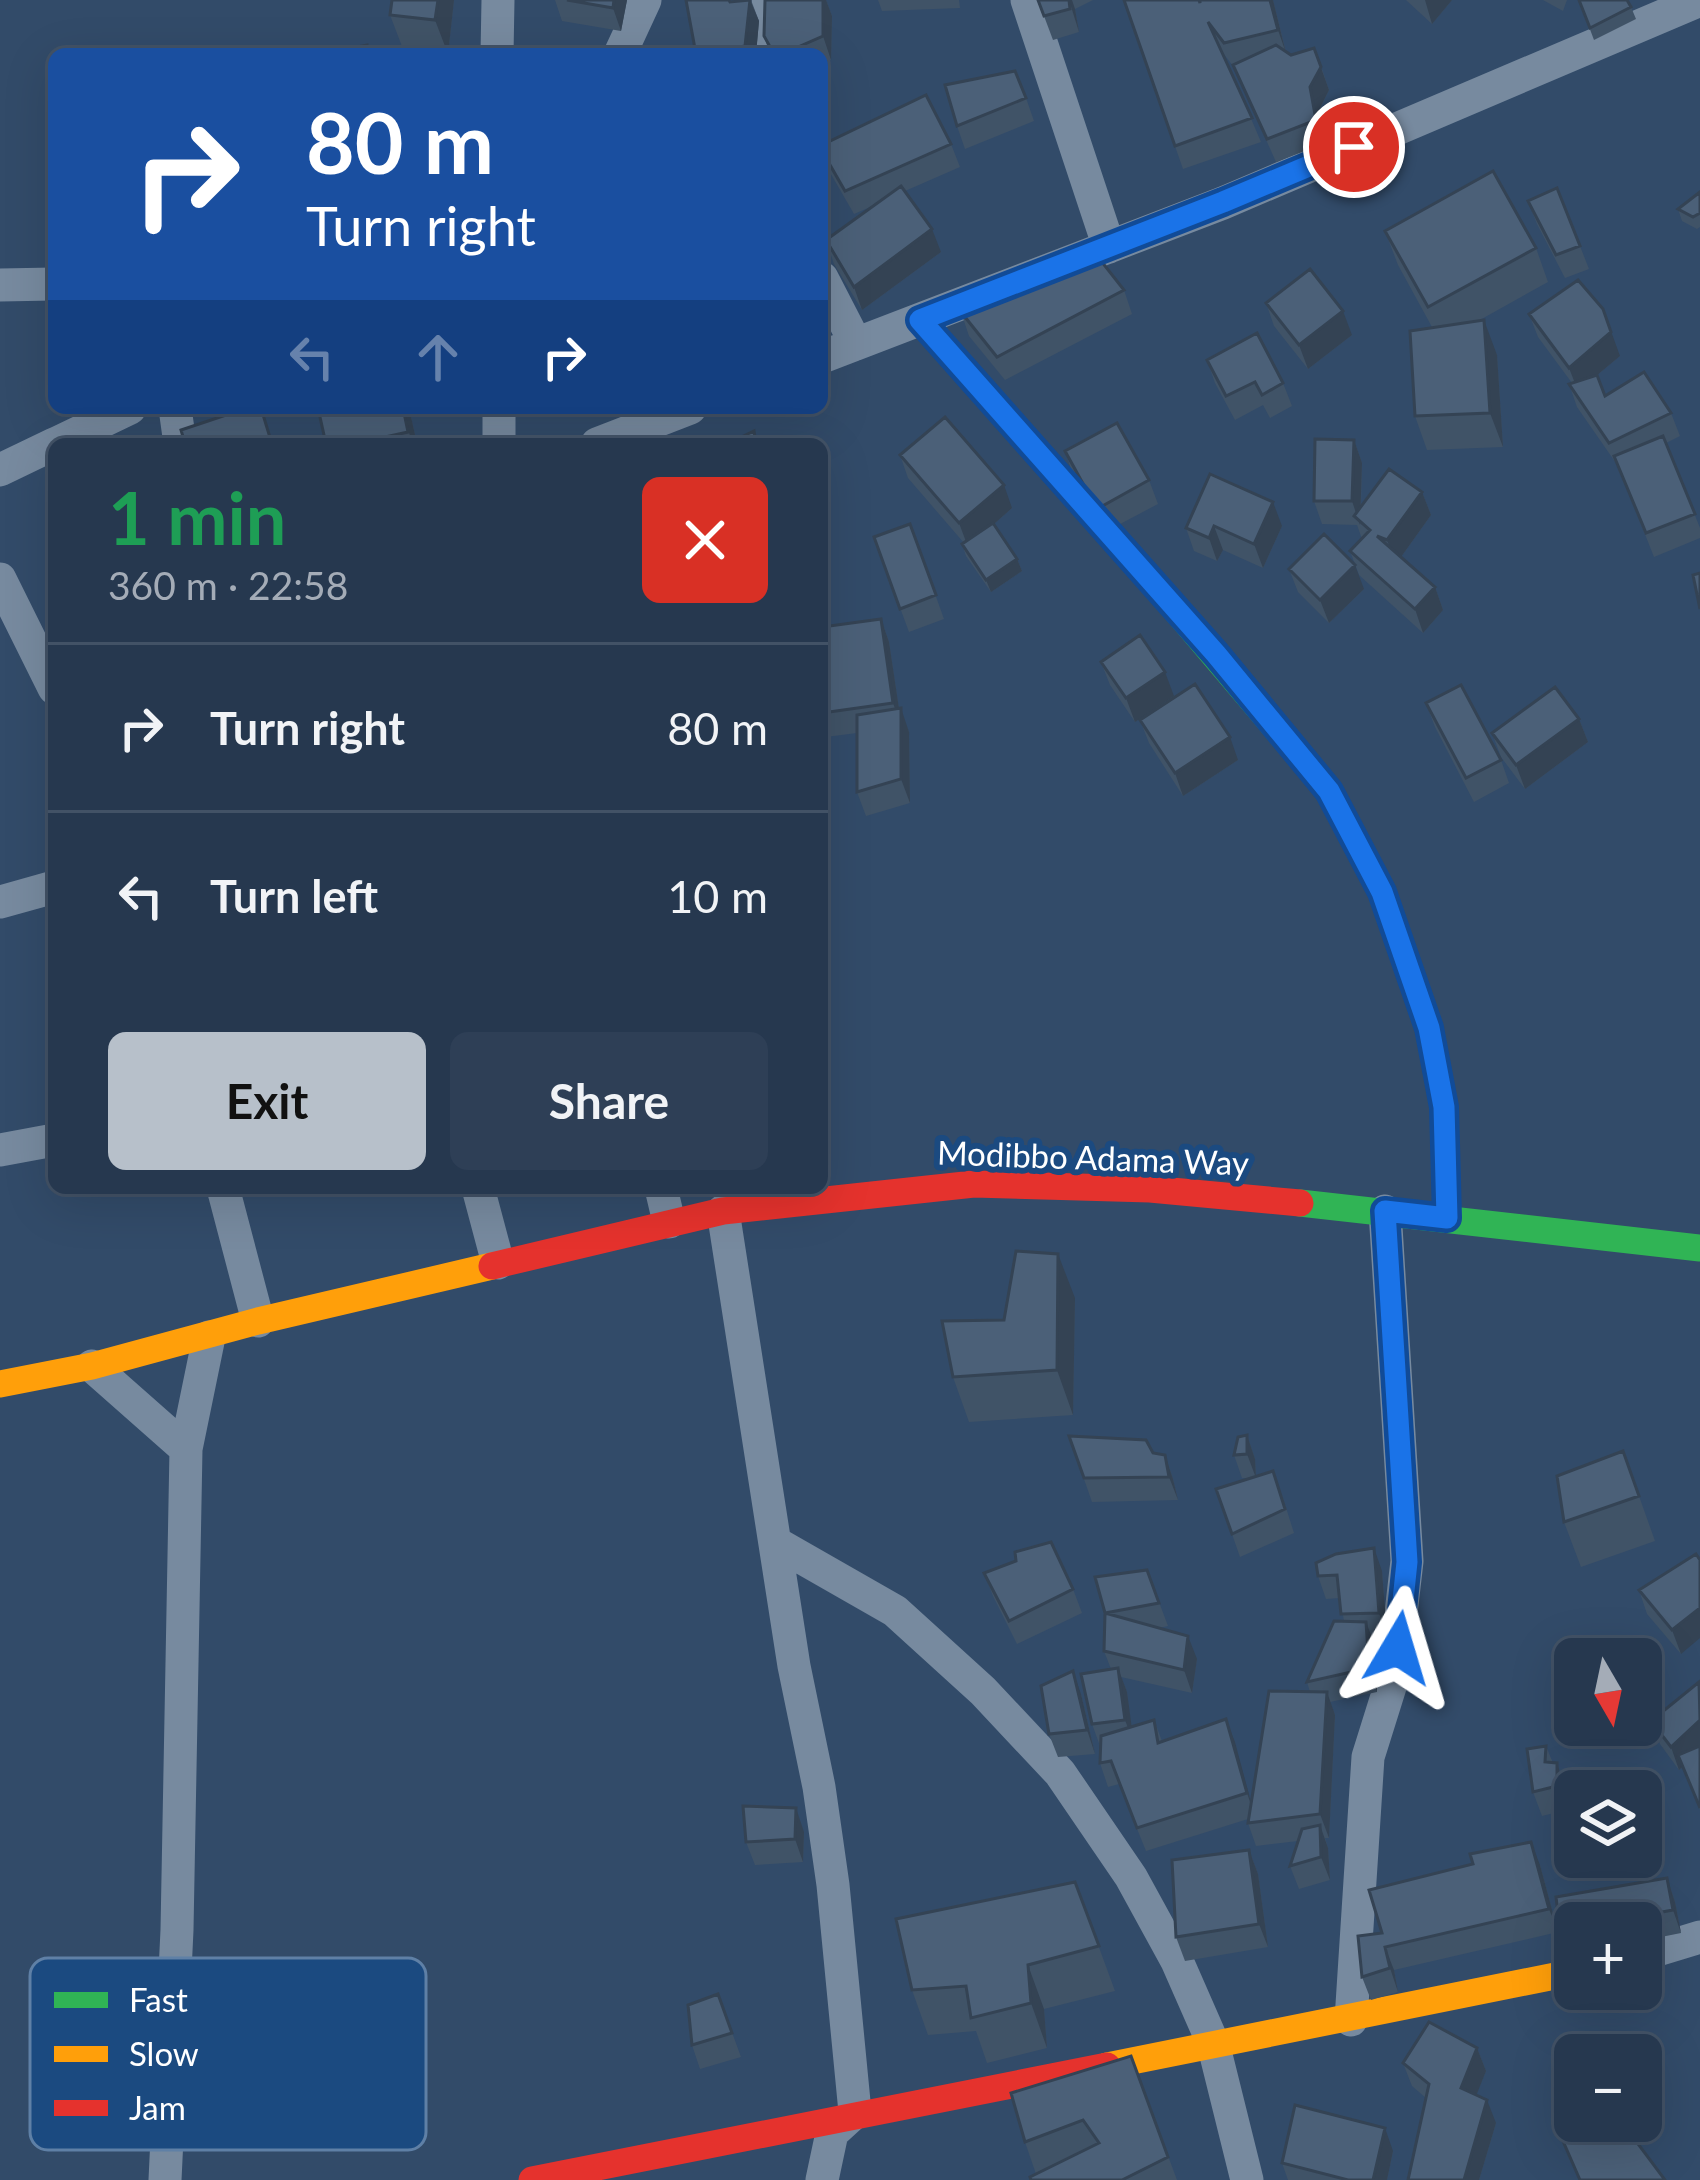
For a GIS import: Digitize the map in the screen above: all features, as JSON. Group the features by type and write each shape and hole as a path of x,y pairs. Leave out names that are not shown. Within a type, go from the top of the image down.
{"street":[{"path":"497,48 498,0"},
{"path":"634,48 645,0"},
{"path":"766,48 768,0"},
{"path":"1027,0 1109,247"},
{"path":"828,355 1245,194 1700,0"},
{"path":"0,286 48,284"},
{"path":"828,290 856,344"},
{"path":"920,320 1216,654 1329,791 1382,892 1429,1028 1444,1107 1447,1218"},
{"path":"67,438 117,414"},
{"path":"612,438 674,414"},
{"path":"0,470 48,447"},
{"path":"0,579 48,676"},
{"path":"0,902 48,889"},
{"path":"0,1150 48,1142"},
{"name":"Modibbo Adama Way","path":"0,1384 92,1366 669,1222 723,1211 974,1184 1150,1189 1700,1248"},
{"path":"225,1194 258,1321"},
{"path":"480,1194 498,1263"},
{"path":"662,1194 669,1222"},
{"path":"723,1211 833,1885 855,2112"},
{"path":"1351,2020 1368,1757 1394,1674 1407,1562 1385,1211"},
{"path":"176,1958 186,1449 209,1337"},
{"path":"92,1366 186,1449"},
{"path":"776,1543 895,1611 983,1691 1060,1772 1131,1877 1177,1961 1213,2043 1247,2180"},
{"path":"1662,1949 1700,1937"},
{"path":"532,2180 855,2112 1351,2020 1554,1976"},
{"path":"822,2180 832,2133 855,2112"},
{"path":"164,2180 166,2150"}],"building":[{"path":"392,0 438,0 435,20 390,15"},
{"path":"567,0 614,0 613,8"},
{"path":"686,0 750,0 745,46 695,48"},
{"path":"765,0 823,0 823,36 796,48 771,48 764,36"},
{"path":"1038,0 1069,0 1070,9 1044,16"},
{"path":"1124,0 1270,0 1278,30 1224,43 1208,22 1252,118 1175,146"},
{"path":"1579,0 1627,0 1631,7 1590,28"},
{"path":"1276,45 1291,55 1314,48 1321,67 1310,87 1316,120 1267,139 1233,65"},
{"path":"1015,71 1026,98 957,126 945,85"},
{"path":"926,95 951,144 845,191 828,161 828,142"},
{"path":"1493,171 1536,248 1428,307 1385,231"},
{"path":"901,186 932,229 854,287 828,239"},
{"path":"1557,188 1580,246 1556,255 1528,201"},
{"path":"1700,192 1700,213 1693,217 1678,209"},
{"path":"1094,252 1124,290 997,357 961,312"},
{"path":"1310,269 1343,311 1299,345 1266,303"},
{"path":"1578,280 1603,309 1611,332 1569,368 1529,314"},
{"path":"1484,320 1490,413 1415,416 1410,331"},
{"path":"1257,333 1283,383 1262,395 1255,382 1226,396 1207,360"},
{"path":"1644,372 1671,413 1609,443 1569,384 1597,375 1605,396"},
{"path":"229,414 263,414 270,438 183,438 181,430"},
{"path":"319,414 404,414 408,432 380,438 325,438"},
{"path":"945,417 1004,485 959,523 900,455"},
{"path":"1117,423 1149,480 1097,509 1065,451"},
{"path":"1663,436 1695,514 1646,533 1614,456"},
{"path":"1315,439 1354,440 1352,501 1314,501"},
{"path":"1389,469 1422,492 1387,540 1377,536 1435,587 1415,609 1350,551 1370,530 1354,516"},
{"path":"1210,474 1273,502 1254,544 1214,526 1209,538 1186,528"},
{"path":"993,523 1017,559 986,580 962,544"},
{"path":"910,524 936,595 900,609 874,537"},
{"path":"1324,534 1355,565 1320,600 1289,569"},
{"path":"1700,573 1700,609 1693,575"},
{"path":"881,619 893,703 828,712 828,626"},
{"path":"1140,635 1165,672 1126,698 1101,662"},
{"path":"1195,684 1230,737 1175,773 1140,720"},
{"path":"1461,685 1501,760 1466,778 1426,703"},
{"path":"1555,687 1579,719 1516,765 1492,733"},
{"path":"901,708 901,779 857,792 857,715"},
{"path":"1016,1251 1058,1254 1057,1370 953,1377 942,1321 1004,1320"},
{"path":"1247,1435 1247,1454 1234,1455 1238,1437"},
{"path":"1069,1436 1146,1440 1153,1453 1165,1455 1169,1477 1084,1478"},
{"path":"1623,1451 1639,1496 1564,1522 1557,1476"},
{"path":"1273,1471 1285,1509 1232,1534 1216,1489"},
{"path":"1051,1542 1073,1589 1009,1621 984,1573 1016,1561 1015,1552"},
{"path":"1374,1548 1379,1613 1341,1614 1337,1575 1318,1576 1316,1563 1336,1554"},
{"path":"1696,1554 1700,1608 1672,1630 1639,1590"},
{"path":"1147,1570 1159,1603 1105,1613 1095,1577"},
{"path":"1105,1613 1188,1636 1184,1670 1104,1651"},
{"path":"1334,1621 1366,1622 1369,1668 1307,1682"},
{"path":"1118,1668 1125,1720 1092,1724 1081,1674"},
{"path":"1073,1671 1087,1730 1049,1734 1041,1686"},
{"path":"1699,1682 1700,1720 1671,1747 1662,1735 1662,1712"},
{"path":"1269,1691 1327,1692 1320,1814 1248,1823"},
{"path":"1226,1719 1247,1793 1137,1828 1111,1761 1100,1763 1101,1736 1154,1720 1158,1743"},
{"path":"1546,1746 1545,1762 1557,1763 1554,1787 1533,1792 1527,1749"},
{"path":"1700,1746 1700,1808 1678,1755"},
{"path":"743,1806 796,1808 795,1839 746,1842"},
{"path":"1320,1825 1321,1857 1290,1866 1302,1829"},
{"path":"1531,1842 1549,1909 1385,1947 1390,1968 1362,1977 1358,1936 1382,1933 1369,1890 1473,1864 1470,1854"},
{"path":"1249,1850 1259,1924 1176,1937 1172,1860"},
{"path":"1667,1878 1673,1910 1662,1912 1662,1902 1557,1902 1556,1897"},
{"path":"1075,1882 1099,1946 1028,1965 1031,2003 971,2018 966,1986 912,1990 896,1919"},
{"path":"718,1994 732,2033 692,2045 688,2005"},
{"path":"1429,2022 1477,2048 1461,2088 1487,2100 1464,2180 1408,2180 1429,2084 1403,2063"},
{"path":"1131,2056 1168,2157 1122,2180 1031,2180 1099,2143 1083,2120 1025,2142 1011,2093"},
{"path":"1295,2105 1385,2128 1373,2180 1348,2180 1282,2163"},
{"path":"1563,2142 1637,2142 1665,2180 1580,2180"}],"traffic: fast":[{"path":"1163,595 1329,791 1382,892 1429,1028 1444,1107 1447,1218"},
{"path":"1300,1203 1700,1248"}],"traffic: slow":[{"path":"0,1384 92,1366 492,1266"},
{"path":"1107,2066 1554,1976"}],"traffic: jam":[{"path":"920,320 1163,595"},
{"path":"492,1266 723,1211 974,1184 1150,1189 1300,1203"},
{"path":"532,2180 1107,2066"}],"route":[{"path":"1354,147 920,320 1216,654 1329,791 1382,892 1429,1028 1444,1107 1447,1218 1385,1211 1407,1562 1398,1648"}]}
